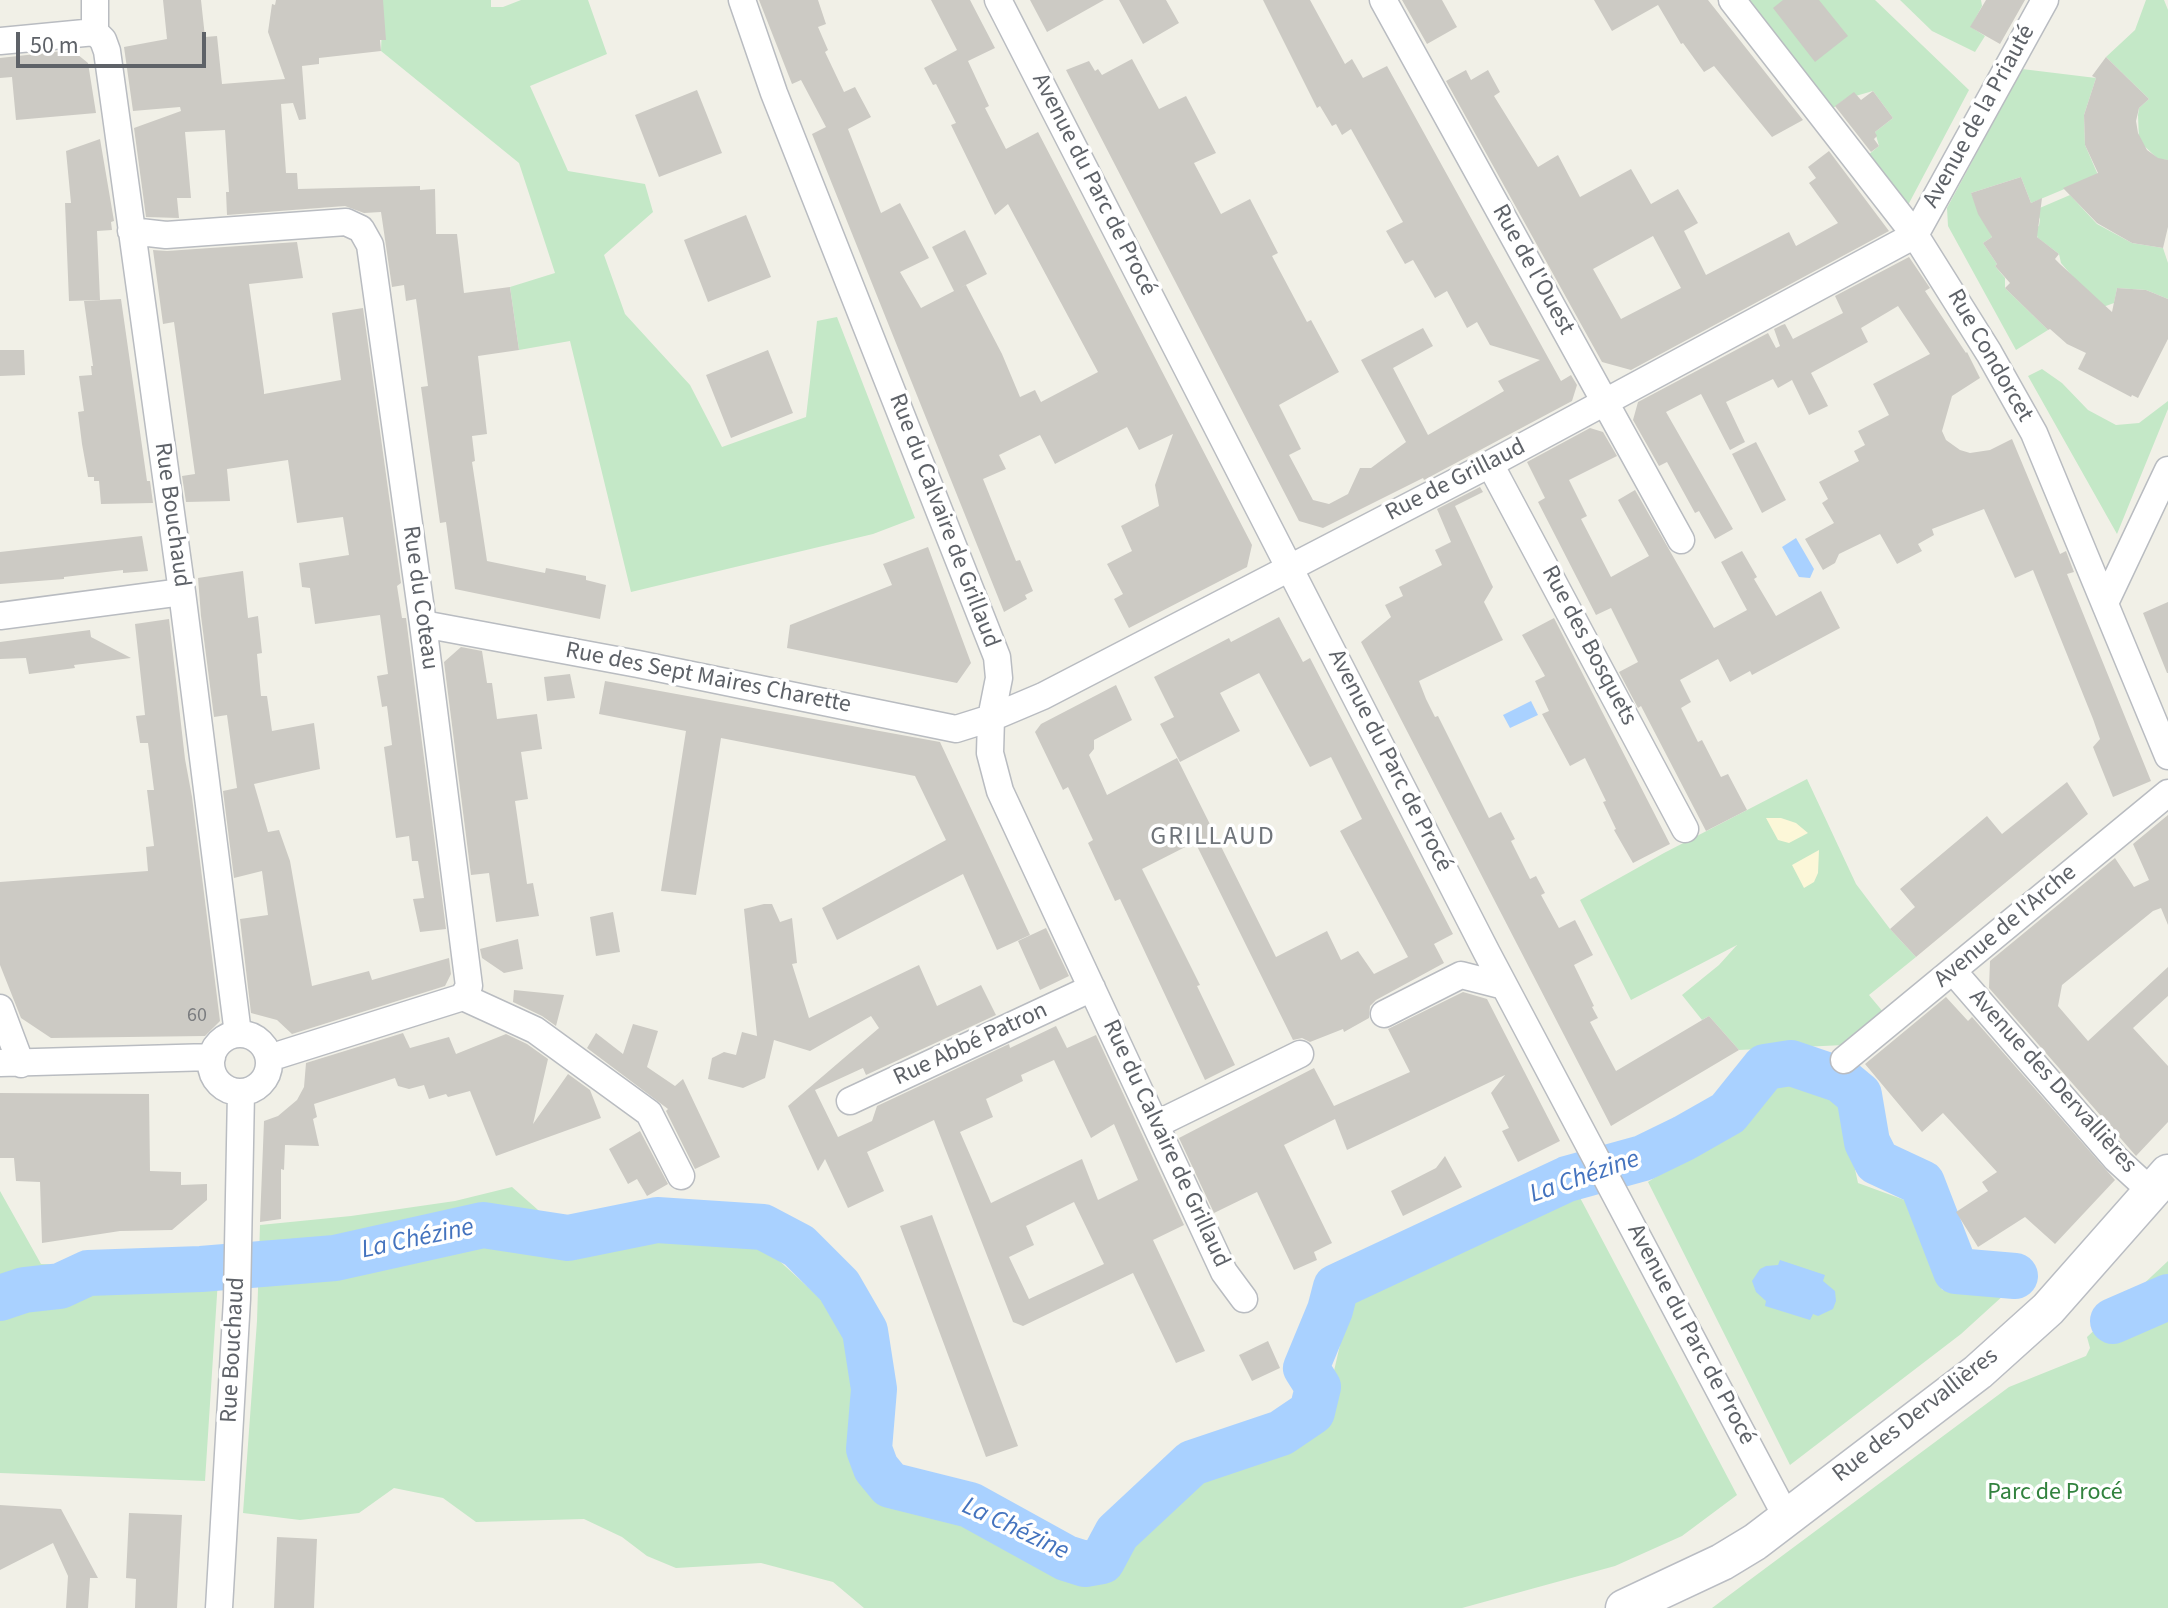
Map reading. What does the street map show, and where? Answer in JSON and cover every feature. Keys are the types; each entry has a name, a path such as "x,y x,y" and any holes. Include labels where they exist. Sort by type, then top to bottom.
{"main road":[{"name":"Rue des Dervallières","path":"1624,1608 1722,1562 1787,1518 1978,1372 2048,1309 2160,1182"}],"street":[{"name":"Rue Bouchaud","path":"95,0 95,32 103,40 107,51 182,592 236,1034"},
{"name":"Rue du Calvaire de Grillaud","path":"742,0 774,93 997,657 999,678 991,718 990,753 1000,791 1224,1272 1244,1299"},
{"name":"Avenue du Parc de Procé","path":"998,0 1504,986 1787,1518"},
{"name":"Rue de l'Ouest","path":"1383,0 1681,540"},
{"name":"Rue Condorcet","path":"1732,0 1915,235 1974,327 2034,433 2168,756"},
{"name":"Avenue de la Priauté","path":"1915,235 2045,0"},
{"path":"0,41 95,32"},
{"name":"Rue du Coteau","path":"131,231 166,235 346,222 361,229 370,245 469,969 469,986 463,997"},
{"name":"Rue de Grillaud","path":"991,718 1043,696 1490,464 1915,235"},
{"name":"Rue des Bosquets","path":"1490,464 1685,829"},
{"path":"2105,603 2168,470"},
{"path":"0,616 182,592"},
{"name":"Rue des Sept Maires Charette","path":"423,624 956,729 991,718"},
{"name":"Avenue de l'Arche","path":"1844,1060 2168,793"},
{"name":"Avenue des Dervallières","path":"1953,971 2116,1159 2160,1182"},
{"path":"1384,1014 1461,975 1504,986"},
{"name":"Rue Abbé Patron","path":"850,1101 1092,988"},
{"path":"269,1058 463,997 535,1030 649,1113 681,1176"},
{"path":"0,1008 11,1064 212,1057"},
{"path":"236,1034 260,1041 269,1058 264,1080 252,1090 230,1091 217,1081 211,1067 212,1057 220,1042 236,1034"},
{"path":"1157,1124 1300,1054"},
{"name":"Rue Bouchaud","path":"219,1608 239,1253 241,1092"}],"green space":[{"path":"383,0 491,0 491,7 503,7 521,0 588,0 607,54 530,86 568,171 645,184 653,212 604,255 625,314 690,385 722,447 806,417 817,321 837,317 915,518 873,534 631,592 570,341 519,350 510,287 555,273 519,163 381,51"},
{"path":"1747,0 1875,0 1969,90 1907,207 1868,155 1879,146 1875,132 1893,118 1873,91 1845,99 1832,109"},
{"path":"1900,0 1981,0 1982,6 1971,27 1985,36 1975,52 1932,31"},
{"path":"2146,0 2164,0 2168,10 2168,160 2158,159 2139,141 2139,108 2149,99 2106,57 2135,30"},
{"path":"2022,69 2096,78 2084,115 2085,145 2098,175 2031,203 2021,177 1971,193 1992,237 1983,243 2005,278 2005,288 2048,330 2016,350 1948,226 1947,208"},
{"path":"2070,195 2097,224 2132,243 2163,248 2168,263 2168,299 2146,290 2117,288 2114,303 2103,307 2085,291 2061,263 2059,254 2038,238 2033,228 2039,226 2040,219 2035,210"},
{"path":"2042,369 2062,383 2088,410 2116,425 2139,423 2168,401 2168,409 2117,534 2028,376"},
{"path":"1807,779 1856,884 1916,957 1869,995 1884,1013 1844,1045 1739,1050 1709,1016 1702,1020 1682,995 1719,965 1737,945 1631,1000 1580,900"},
{"path":"1773,1078 1839,1096 1858,1183 1910,1202 1942,1290 2005,1294 1961,1334 1790,1465 1648,1182 1729,1130"},
{"path":"512,1187 563,1232 604,1239 653,1232 746,1230 850,1326 859,1432 869,1475 897,1493 967,1513 1074,1572 1101,1578 1123,1537 1193,1475 1311,1430 1328,1397 1351,1297 1577,1192 1737,1495 1682,1536 1615,1566 1462,1608 864,1608 833,1582 761,1563 676,1568 647,1556 622,1537 584,1519 476,1522 443,1498 394,1488 359,1513 300,1520 243,1513 257,1321 260,1225 455,1201"},
{"path":"0,1191 41,1264 180,1267 219,1264 205,1481 0,1473"},
{"name":"Parc de Procé","path":"2168,1261 2168,1608 1712,1608 2009,1387 2086,1356 2090,1348 2087,1337"}],"sand":[{"path":"1766,818 1781,818 1796,823 1808,833 1789,843 1778,840"},
{"path":"1819,850 1818,873 1814,882 1804,888 1792,865"}],"water":[{"path":"1796,538 1814,569 1810,578 1799,577 1782,547"},
{"path":"1531,701 1538,715 1510,728 1503,715"},
{"path":"1780,1260 1825,1275 1823,1281 1835,1291 1833,1309 1818,1316 1813,1314 1810,1320 1765,1306 1766,1301 1756,1292 1752,1281 1760,1269 1778,1265"}],"building":[{"path":"163,0 201,0 205,37 217,36 222,84 285,79 268,32 272,4 275,5 276,0 383,0 386,40 380,40 381,51 319,58 319,64 302,66 306,119 299,120 293,103 281,104 286,173 297,173 298,189 420,186 420,190 435,189 436,234 457,234 464,293 510,287 519,350 478,356 487,434 472,436 475,461 472,462 487,561 545,573 546,568 586,576 586,580 606,585 600,619 455,589 446,522 440,523 421,387 428,386 416,299 406,301 404,285 392,287 381,212 364,213 345,206 227,215 226,192 229,192 225,130 185,132 191,198 177,198 179,218 146,217 134,128 181,111 180,107 133,111 124,47 167,39"},
{"path":"759,0 818,0 826,24 818,27 828,50 825,52 844,92 855,87 871,117 848,129 881,213 900,203 929,258 900,272 921,308 954,291 932,247 965,230 987,274 960,288 966,285 1002,354 1020,397 1035,390 1041,402 1098,372 1008,204 995,215 951,125 956,123 924,68 957,50 931,0 970,0 995,48 968,61 989,106 985,108 1006,149 1038,132 1252,545 1247,567 1129,628 1114,599 1123,594 1107,564 1132,551 1121,526 1159,506 1155,485 1173,434 1139,450 1127,427 1055,464 1040,435 999,455 1006,469 983,479 1016,561 1020,560 1033,591 1025,595 1027,599 1004,612 812,134 826,127 801,80 792,84"},
{"path":"1030,0 1104,0 1047,32"},
{"path":"1119,0 1166,0 1179,23 1143,44"},
{"path":"1263,0 1310,0 1345,64 1352,59 1363,78 1387,66 1561,381 1571,375 1577,385 1572,401 1424,480 1323,528 1299,521 1066,70 1089,61 1095,71 1098,69 1102,75 1132,59 1159,109 1186,96 1216,153 1194,163 1221,214 1250,199 1278,253 1272,256 1307,322 1311,320 1339,372 1279,405 1301,449 1289,455 1313,500 1329,504 1348,494 1360,468 1371,468 1406,442 1361,360 1423,328 1433,346 1393,368 1428,435 1504,391 1498,381 1540,360 1490,345 1477,322 1467,328 1447,291 1435,298 1413,260 1405,264 1386,231 1403,222 1351,129 1342,135 1336,124 1332,126 1320,106 1317,108"},
{"path":"1402,0 1442,0 1457,27 1427,44"},
{"path":"1594,0 1708,0 1803,120 1772,137 1714,66 1704,72 1681,44 1658,5 1612,31"},
{"path":"1783,0 1819,0 1848,36 1815,62 1773,8"},
{"path":"1986,0 2025,0 2000,44 1970,27"},
{"path":"72,50 88,63 96,113 16,120 12,77 0,78 0,58"},
{"path":"2106,57 2149,99 2139,108 2136,121 2138,133 2147,150 2158,158 2168,160 2168,227 2163,248 2132,243 2097,223 2063,188 2098,173 2085,145 2084,115 2096,78 2092,76"},
{"path":"1466,70 1471,80 1488,70 1500,92 1494,96 1538,167 1558,155 1580,197 1631,169 1651,204 1678,189 1698,223 1684,231 1706,275 1789,232 1796,246 1838,223 1809,183 1816,178 1808,167 1829,151 1889,231 1631,370 1602,362 1446,81","holes":["1653,236 1681,288 1621,319 1593,269"]},
{"path":"697,90 722,153 659,177 635,115"},
{"path":"1873,91 1893,118 1875,132 1877,136 1874,139 1879,146 1871,152 1835,106 1854,92 1861,100"},
{"path":"100,139 114,221 111,222 112,230 97,231 100,300 69,301 65,203 71,203 66,151"},
{"path":"2021,177 2031,203 2042,198 2037,237 2059,254 2055,259 2112,312 2117,288 2146,290 2168,299 2168,339 2138,398 2078,369 2086,353 2048,330 2005,288 2010,283 1995,266 1997,264 1983,243 1992,237 1978,214 1971,193"},
{"path":"746,215 771,277 708,302 684,240"},
{"path":"297,242 303,278 249,284 264,394 341,380 332,313 363,308 401,583 397,586 402,618 406,618 446,929 420,932 413,899 424,898 418,861 412,861 409,836 396,838 384,747 392,745 387,706 382,707 377,676 388,674 380,615 315,624 310,588 302,587 299,563 349,555 343,517 297,523 288,460 227,469 230,501 186,502 182,476 195,474 174,322 163,324 153,250"},
{"path":"1909,257 1930,288 1925,291 1967,352 1980,378 1952,396 1942,431 1946,440 1970,453 1990,450 2012,439 2060,554 2066,551 2074,572 2067,574 2151,781 2113,797 2093,747 2100,739 2093,719 2033,570 2015,578 1984,509 1932,529 1934,535 1918,544 1922,551 1897,564 1880,534 1839,554 1835,563 1823,570 1805,539 1834,523 1822,503 1828,499 1819,482 1859,461 1854,451 1865,445 1858,431 1889,415 1873,384 1930,354 1898,306 1861,328 1868,342 1811,373 1828,406 1809,415 1792,380 1778,388 1773,379 1726,402 1745,442 1730,450 1701,394 1666,412 1733,529 1715,539 1699,511 1695,513 1667,462 1659,466 1633,420 1638,402 1768,333 1776,348 1780,346 1774,329 1785,324 1793,339 1843,313 1835,296"},
{"path":"121,299 147,481 150,481 153,503 101,504 99,481 88,477 82,444 78,412 84,411 79,376 92,375 93,366 84,301"},
{"path":"0,350 24,350 25,375 0,376"},
{"path":"768,350 793,413 731,438 706,375"},
{"path":"1590,428 1603,432 1617,456 1569,480 1587,516 1581,519 1611,577 1649,556 1618,500 1635,490 1714,628 1747,610 1721,562 1742,551 1776,616 1821,591 1840,628 1752,675 1750,671 1730,682 1718,659 1680,680 1691,702 1681,708 1698,742 1702,740 1721,777 1728,774 1747,810 1706,831 1641,706 1638,708 1619,672 1638,662 1611,608 1596,615 1538,502 1545,498 1527,462"},
{"path":"1756,442 1786,500 1762,513 1732,454"},
{"path":"1480,487 1483,492 1455,506 1493,587 1484,602 1503,640 1419,681 1426,699 1435,717 1438,716 1489,818 1501,812 1530,879 1536,876 1545,893 1541,895 1559,928 1575,920 1593,955 1574,965 1598,1018 1590,1022 1616,1071 1709,1016 1739,1050 1611,1126 1361,642 1391,617 1385,605 1403,596 1399,587 1442,565 1435,550 1451,542 1437,509"},
{"path":"142,536 148,571 123,573 123,570 0,584 0,552"},
{"path":"928,547 971,663 957,683 787,648 790,625 892,585 883,564"},
{"path":"243,571 248,618 258,616 262,653 257,654 261,696 267,696 272,731 314,723 320,769 254,784 268,832 279,830 290,861 312,986 369,971 372,980 449,958 451,974 445,986 292,1034 277,1020 251,1013 240,919 268,915 262,871 234,878 223,791 237,788 227,715 214,717 201,616 198,578"},
{"path":"2168,602 2168,673 2167,673 2143,613"},
{"path":"1279,617 1303,662 1310,658 1453,934 1434,944 1444,963 1376,1000 1370,1006 1369,1018 1344,1032 1343,1029 1310,1042 1302,1038 1293,1040 1195,842 1142,869 1200,985 1197,986 1235,1065 1205,1080 1120,899 1115,901 1088,843 1093,840 1068,787 1063,790 1035,732 1041,724 1116,685 1132,720 1094,740 1094,749 1089,755 1107,795 1177,758 1276,957 1327,931 1341,960 1358,951 1374,974 1408,957 1340,831 1362,819 1331,757 1310,767 1259,673 1220,693 1240,731 1180,762 1160,724 1174,717 1154,677 1229,638 1231,642"},
{"path":"1554,618 1670,844 1633,863 1614,830 1603,802 1606,801 1585,758 1570,766 1542,714 1549,711 1535,681 1545,676 1522,635"},
{"path":"169,619 220,1021 205,1036 51,1038 21,1018 0,965 0,882 148,871 146,847 154,846 147,790 154,790 148,743 140,743 136,716 145,715 135,624"},
{"path":"90,630 91,637 131,658 29,674 26,658 0,659 0,642"},
{"path":"461,647 482,651 487,683 492,683 497,719 537,714 542,749 521,752 528,799 515,801 527,884 533,883 539,916 496,922 489,873 471,875 444,662"},
{"path":"570,674 575,698 547,701 544,677"},
{"path":"605,681 940,742 1030,935 997,950 963,874 837,940 822,908 946,840 915,776 721,738 696,895 661,891 686,731 599,714"},
{"path":"2067,782 2088,814 1916,957 1890,929 1915,907 1900,889 1987,816 2002,834"},
{"path":"2168,815 2168,925 2161,908 2153,911 2062,985 2058,1006 2088,1041 2168,967 2168,996 2133,1028 2168,1066 2168,1122 2136,1156 1989,988 1990,961 2115,858 2134,887 2149,880 2133,844"},
{"path":"772,904 780,922 792,918 797,963 792,964 809,1018 919,965 937,1006 981,985 996,1015 866,1075 863,1068 815,1090 838,1137 872,1121 877,1106 1009,1044 1010,1048 1056,1026 1067,1048 1096,1035 1184,1225 1153,1240 1205,1351 1176,1363 1133,1273 1023,1326 1013,1322 934,1120 867,1152 884,1191 848,1208 825,1159 818,1171 788,1106 879,1028 871,1016 810,1051 774,1040 765,1078 743,1088 708,1079 712,1058 724,1052 736,1055 742,1032 757,1036 744,909","holes":["1054,1060 1091,1138 1114,1124 1138,1180 1098,1200 1082,1159 991,1203 960,1132 993,1117 986,1099 1023,1081 1021,1075","1074,1202 1104,1264 1029,1299 1009,1257 1034,1245 1026,1226"]},
{"path":"613,912 620,952 596,956 590,917"},
{"path":"1046,928 1069,976 1040,990 1018,941"},
{"path":"518,939 523,969 504,973 482,958 480,949"},
{"path":"514,990 564,995 556,1026 513,1002"},
{"path":"1463,992 1487,999 1560,1141 1518,1162 1502,1131 1509,1128 1491,1093 1505,1075 1347,1150 1335,1119 1284,1145 1332,1243 1314,1252 1317,1260 1294,1270 1257,1192 1214,1213 1179,1138 1314,1068 1334,1106 1410,1072 1388,1029"},
{"path":"1946,997 1968,1021 1972,1017 2115,1180 2055,1244 2025,1217 1978,1247 1956,1212 1988,1191 1982,1182 1997,1172 1943,1113 1922,1132 1865,1064"},
{"path":"633,1024 658,1031 647,1067 675,1086 683,1079 720,1157 695,1169 666,1111 668,1109 587,1048 596,1033 623,1054"},
{"path":"403,1033 410,1048 449,1037 456,1054 506,1034 548,1059 533,1124 568,1074 590,1090 601,1118 496,1156 470,1091 429,1099 424,1085 409,1089 398,1086 395,1078 314,1104 317,1117 313,1119 319,1146 285,1145 284,1170 281,1169 281,1219 260,1222 264,1121 278,1116 297,1100 304,1087 306,1063"},
{"path":"0,1093 149,1094 150,1171 181,1172 181,1185 207,1184 207,1200 172,1230 120,1231 42,1243 40,1182 16,1181 14,1158 0,1158"},
{"path":"640,1131 668,1184 647,1196 637,1179 628,1184 609,1149"},
{"path":"1445,1156 1462,1187 1403,1216 1391,1191 1436,1168"},
{"path":"932,1215 1018,1446 986,1457 900,1226"},
{"path":"1268,1341 1280,1368 1252,1381 1239,1355"},
{"path":"0,1505 61,1509 98,1578 90,1578 88,1608 66,1608 68,1576 53,1543 0,1570"},
{"path":"129,1513 182,1515 177,1608 135,1608 136,1579 126,1578"},
{"path":"277,1537 317,1539 314,1608 274,1608"}],"waterway":[{"name":"La Chézine","path":"0,1298 24,1290 60,1286 88,1273 201,1269 335,1258 483,1225 568,1238 657,1220 763,1227 799,1246 839,1286 865,1331 874,1389 869,1449 876,1468 890,1485 970,1505 1066,1558 1085,1564 1102,1561 1117,1533 1192,1463 1281,1433 1312,1412 1318,1387 1306,1368 1336,1287 1567,1179 1643,1158 1684,1138 1728,1113 1765,1067 1791,1063 1841,1080 1859,1095 1867,1142 1877,1162 1922,1183 1956,1271 2015,1276"},
{"name":"La Chézine","path":"2113,1321 2168,1297"}],"district":[{"name":"GRILLAUD","path":"1213,838"}]}
